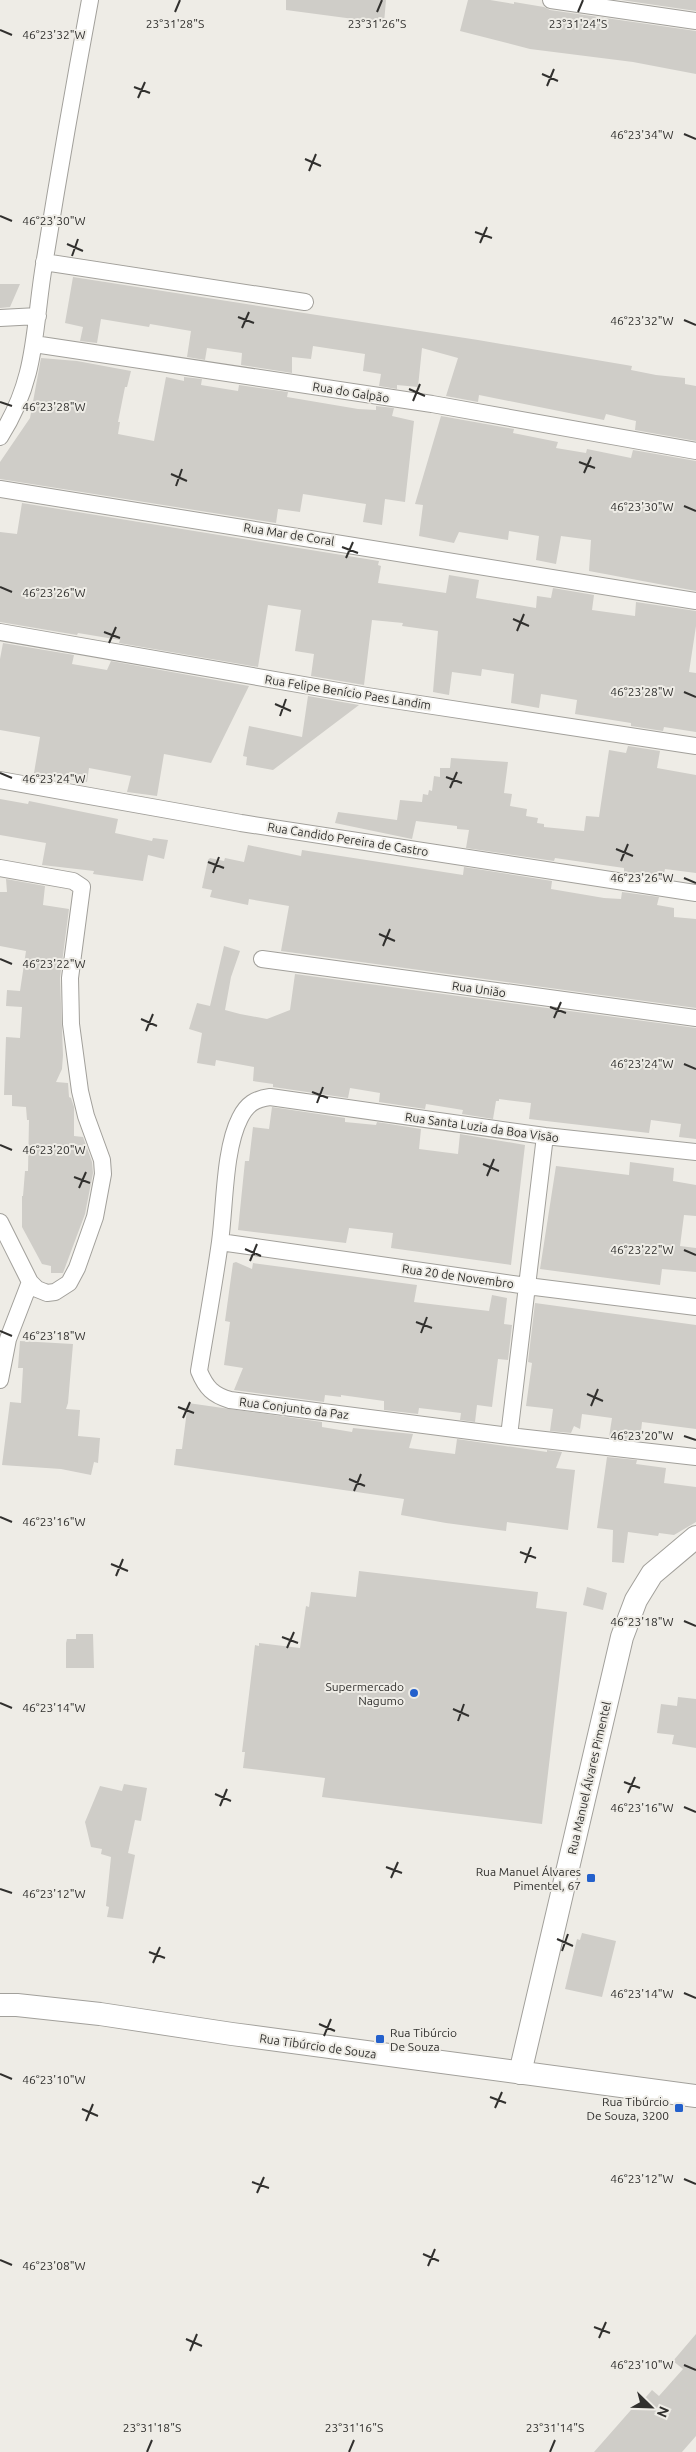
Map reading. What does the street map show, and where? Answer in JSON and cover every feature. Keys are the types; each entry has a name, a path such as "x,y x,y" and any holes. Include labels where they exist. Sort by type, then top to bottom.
{"main road":[{"name":"Rua Manuel Álvares Pimentel","path":"520,2073 622,1637 636,1600 652,1574 696,1537"},
{"name":"Rua Tibúrcio de Souza","path":"0,2005 17,2005 100,2014 232,2034 696,2096"}],"street":[{"path":"0,437 20,400 32,365 44,262 90,0"},
{"path":"551,0 696,21"},
{"path":"44,262 305,302"},
{"path":"0,318 38,316"},
{"name":"Rua do Galpão","path":"34,344 432,404 696,451"},
{"name":"Rua Mar de Coral","path":"0,489 696,601"},
{"name":"Rua Felipe Benício Paes Landim","path":"0,632 367,696 696,746"},
{"name":"Rua Candido Pereira de Castro","path":"0,780 241,823 696,893"},
{"path":"0,868 73,881 82,887 83,892 70,978 75,1060 86,1116 102,1160 103,1174 95,1217 87,1242 69,1283 55,1292 47,1293 33,1286 0,1222"},
{"name":"Rua União","path":"262,959 696,1018"},
{"name":"Rua Santa Luzia da Boa Visão","path":"270,1096 545,1136 696,1152"},
{"name":"Rua Conjunto da Paz","path":"270,1096 258,1098 249,1104 240,1118 232,1144 220,1242 199,1371 209,1390 218,1396 230,1400 509,1436 696,1457"},
{"path":"509,1436 545,1136"},
{"name":"Rua 20 de Novembro","path":"220,1242 526,1286 696,1307"},
{"path":"0,1380 8,1339 33,1286"}],"building":[{"path":"286,0 386,0 384,23 286,10"},
{"path":"468,0 490,0 514,4 514,2 544,7 550,10 696,31 696,74 633,62 530,49 460,31"},
{"path":"621,0 696,0 696,11"},
{"path":"73,277 478,340 632,366 631,370 656,375 685,378 685,384 696,386 696,441 635,430 636,421 606,414 604,420 479,395 478,402 446,396 458,358 422,348 418,387 397,385 397,389 379,386 381,374 363,371 365,354 313,346 311,359 292,357 292,373 241,365 242,353 207,348 205,360 187,357 191,331 150,324 149,327 101,319 97,343 80,341 83,327 65,323"},
{"path":"0,284 20,284 10,307 0,308"},
{"path":"41,358 77,361 131,371 127,387 125,387 118,422 120,422 118,434 154,441 166,377 184,381 184,377 202,379 201,385 238,391 239,385 288,392 287,397 358,409 376,410 376,406 394,408 392,416 414,421 405,502 385,499 382,525 363,522 366,504 303,494 300,512 278,509 276,523 0,479 0,462 30,418"},
{"path":"441,416 514,429 513,433 558,442 556,448 586,453 587,449 631,458 633,450 696,461 696,591 589,571 591,540 561,536 556,564 536,560 539,536 509,531 508,540 459,532 454,543 419,536 423,505 415,504"},
{"path":"22,503 379,561 378,565 381,566 378,583 446,593 449,575 479,580 476,598 536,608 537,596 551,598 553,588 594,595 592,610 635,616 636,602 696,611 696,626 689,672 696,673 696,732 664,727 663,731 631,726 631,723 575,714 577,700 541,694 539,708 511,703 514,674 482,669 481,676 452,672 449,695 433,692 438,631 402,626 403,623 372,620 364,685 311,676 314,654 295,651 301,610 268,605 258,667 119,643 120,640 0,622 0,532 17,534"},
{"path":"3,643 74,655 72,664 107,670 111,661 249,686 211,763 164,754 157,796 127,792 131,776 89,768 87,782 34,773 40,737 0,730 0,659"},
{"path":"308,696 359,705 273,770 246,765 247,757 243,756 249,726 302,737"},
{"path":"628,746 660,751 657,768 696,775 696,873 665,869 663,878 624,872 624,868 555,858 554,861 466,848 469,830 457,829 457,826 416,821 412,839 335,823 338,812 397,820 400,800 422,802 423,794 428,795 429,790 432,791 434,776 440,777 440,768 450,768 451,758 508,762 504,793 512,794 510,806 527,809 526,816 538,818 537,823 544,824 544,827 584,831 586,816 599,817 609,750 626,753"},
{"path":"0,799 28,804 29,801 118,819 115,833 152,841 153,838 168,840 164,859 148,855 143,881 93,874 94,871 42,865 46,843 0,835"},
{"path":"248,845 301,856 302,850 463,875 464,867 552,881 551,889 604,898 621,899 622,892 659,897 657,905 674,908 674,917 696,919 696,1008 281,951 289,906 249,899 248,905 210,897 212,890 202,888 210,858 224,861 225,858 244,862"},
{"path":"6,879 45,886 43,905 69,909 60,978 62,1069 56,1082 68,1083 69,1097 74,1107 74,1136 83,1137 92,1162 93,1173 85,1214 63,1273 51,1273 51,1266 42,1264 22,1227 22,1196 25,1171 28,1171 29,1120 27,1120 26,1107 12,1106 12,1095 4,1095 6,1037 20,1038 22,1007 6,1006 7,990 20,991 26,951 0,946 0,892 7,892"},
{"path":"224,946 240,951 231,977 225,1010 267,1019 290,1010 295,974 696,1028 696,1139 679,1137 681,1124 651,1120 649,1133 529,1119 531,1103 499,1099 499,1101 496,1101 493,1119 462,1114 463,1110 426,1104 425,1109 379,1102 380,1093 350,1088 348,1098 273,1087 273,1084 253,1081 254,1067 216,1060 215,1066 197,1063 202,1033 189,1029 197,1003 210,1006"},
{"path":"272,1107 345,1118 345,1122 376,1125 377,1122 421,1129 419,1149 458,1154 460,1134 525,1145 511,1265 391,1248 393,1233 349,1228 346,1243 238,1230 245,1161 249,1161 253,1127 269,1129"},
{"path":"630,1162 674,1168 673,1181 696,1185 696,1216 684,1215 680,1246 696,1248 696,1272 662,1269 660,1285 540,1269 556,1166 629,1175"},
{"path":"236,1262 252,1269 253,1263 417,1285 414,1302 489,1311 492,1295 507,1298 504,1324 512,1325 508,1360 498,1359 492,1407 477,1405 475,1422 460,1420 461,1413 419,1408 418,1414 384,1410 384,1401 341,1395 341,1397 325,1395 324,1402 234,1390 243,1368 224,1365 230,1322 225,1321 233,1263"},
{"path":"535,1303 696,1325 696,1429 642,1422 640,1441 609,1437 612,1418 582,1414 580,1429 574,1426 571,1433 550,1431 553,1409 526,1406 532,1363 528,1362"},
{"path":"20,1341 73,1344 66,1409 80,1410 78,1436 100,1438 98,1463 94,1462 91,1475 61,1469 2,1465 10,1402 21,1403 23,1368 18,1368"},
{"path":"188,1403 322,1422 322,1427 352,1432 353,1428 413,1434 409,1448 455,1454 457,1439 547,1452 547,1450 562,1452 556,1468 575,1470 568,1530 507,1522 506,1531 446,1523 401,1515 404,1499 174,1465 176,1449 182,1449"},
{"path":"607,1457 637,1460 636,1464 666,1468 664,1483 696,1487 696,1522 674,1535 659,1533 658,1536 628,1532 624,1563 612,1562 613,1530 597,1528"},
{"path":"359,1571 538,1592 536,1608 567,1612 542,1824 322,1797 325,1778 243,1768 245,1752 242,1752 255,1645 259,1646 259,1643 300,1648 306,1606 309,1607 311,1592 356,1597"},
{"path":"587,1587 607,1593 603,1610 583,1605"},
{"path":"76,1634 93,1634 94,1668 66,1668 67,1639 76,1639"},
{"path":"678,1697 696,1699 696,1748 672,1744 674,1735 657,1733 661,1704 677,1706"},
{"path":"124,1784 147,1788 141,1821 135,1820 128,1853 135,1855 123,1919 107,1917 109,1907 106,1906 111,1857 101,1854 102,1849 91,1847 85,1822 100,1786 122,1791"},
{"path":"582,1933 616,1941 602,1997 565,1989 577,1939 580,1940"},
{"path":"696,2334 696,2436 682,2452 594,2452 638,2402 640,2404 652,2390 659,2396 683,2369 673,2361"}],"place":[{"name":"Supermercado Nagumo","path":"414,1693"},
{"name":"Rua Manuel Álvares Pimentel, 67","path":"591,1878"},
{"name":"Rua Tibúrcio De Souza","path":"380,2039"},
{"name":"Rua Tibúrcio De Souza, 3200","path":"679,2108"}]}
